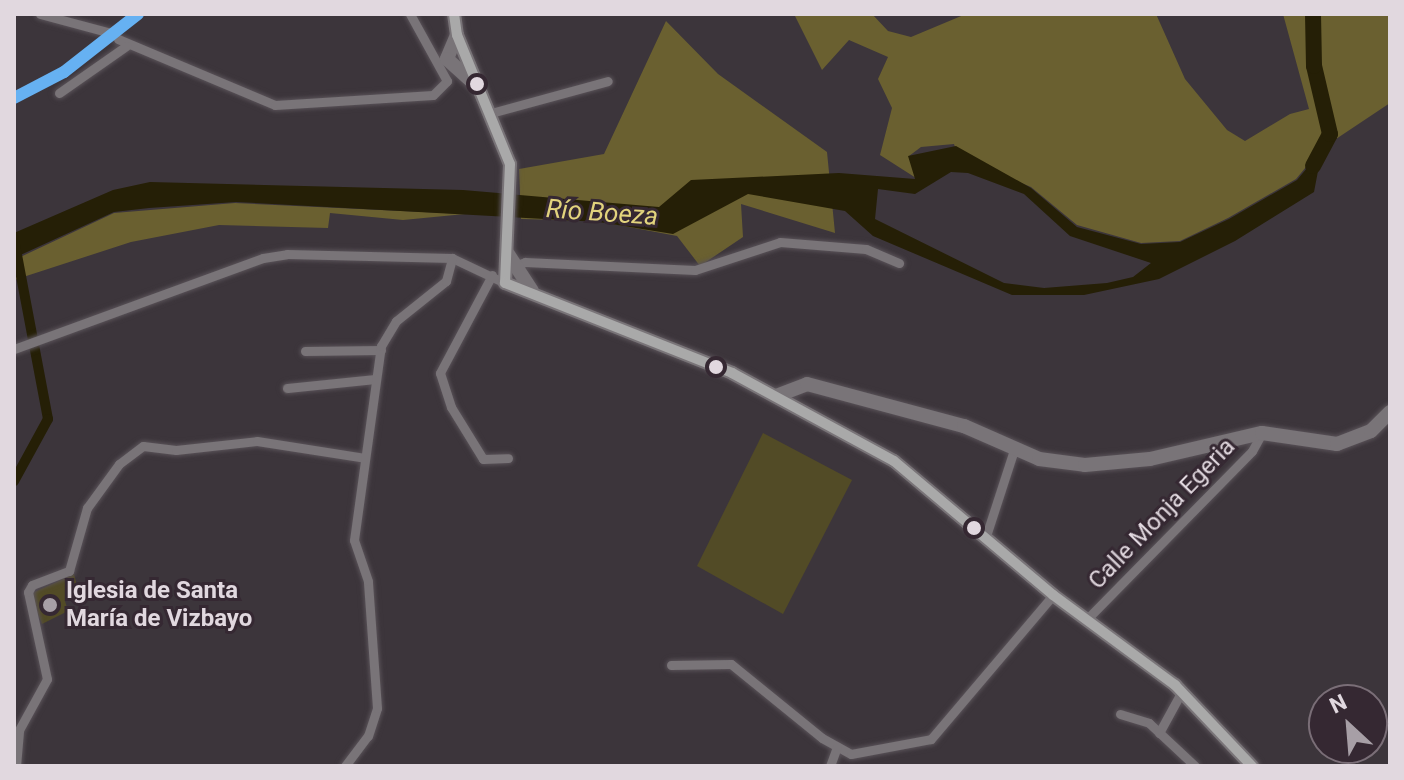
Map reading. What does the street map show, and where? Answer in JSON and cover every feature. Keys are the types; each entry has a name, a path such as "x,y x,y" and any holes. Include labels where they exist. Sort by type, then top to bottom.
{"street":[{"path":"40,14 118,40 275,105 433,95 443,90 454,58 454,14"},
{"path":"410,14 454,58 481,91 510,164 512,269 440,373 451,407 483,459 508,458"},
{"path":"59,93 118,40"},
{"path":"491,113 608,81"},
{"path":"14,349 215,275 287,254 452,258 512,269 695,270 763,245 795,241 866,249 899,263"},
{"path":"345,766 368,736 377,708 368,581 354,540 381,350 396,321 446,281 452,258"},
{"path":"512,269 532,291 788,390 964,426 1014,450 1052,462 1113,465 1262,433 1337,444 1371,431 1390,412"},
{"path":"305,351 381,350"},
{"path":"287,388 376,379"},
{"path":"788,390 894,461 1053,595 1182,691 1252,766"},
{"name":"Calle Monja Egeria","path":"1087,619 1252,451 1262,433"},
{"path":"16,766 19,730 47,679 28,592 32,585 69,571 87,508 119,464 143,446 176,450 257,441 365,458"},
{"path":"980,535 1014,450"},
{"path":"671,665 731,664 837,747 851,754 931,739 1053,595"},
{"path":"1159,733 1182,691"},
{"path":"1120,714 1149,723 1195,766"},
{"path":"830,766 837,747"}],"shaded area":[{"path":"794,14 872,14 888,31 911,37 966,14 1156,14 1185,79 1227,130 1245,141 1290,114 1309,109 1283,14 1390,14 1390,103 1321,149 1296,179 1228,218 1180,241 1141,243 1077,225 1031,187 958,156 954,144 921,147 909,156 916,178 880,155 892,108 878,79 888,57 849,40 822,70"},
{"path":"666,21 718,74 827,152 835,233 741,204 743,237 700,266 677,236 597,221 521,219 519,169 604,154"},
{"path":"235,203 465,214 403,220 330,213 328,228 219,225 131,242 14,280 14,260 114,213"},
{"path":"763,433 852,480 783,614 697,566"},
{"path":"74,574 80,597 65,601 68,611 42,624 30,594"}],"water":[{"path":"956,146 1031,188 1077,227 1141,244 1180,242 1229,219 1297,180 1322,150 1314,192 1235,241 1159,279 1084,295 1012,295 873,236 845,211 748,194 673,234 599,222 236,202 149,208 114,212 14,258 14,233 113,190 150,182 463,190 659,207 691,180 839,173 915,179 908,156","holes":["951,172 968,173 1024,194 1070,236 1151,263 1133,277 1107,283 1044,288 1004,283 875,219 878,189 915,194"]}],"waterway":[{"name":"Río Boeza","path":"1313,14 1314,66 1330,134 1313,166"},
{"path":"14,239 48,419 14,481"}],"transit line":[{"path":"14,98 64,72 138,14"},
{"path":"454,14 457,35 510,164 505,283 732,373 894,461 1053,595 1175,685 1252,766"}],"place":[{"name":"Iglesia de Santa María de Vizbayo","path":"50,605"}]}
